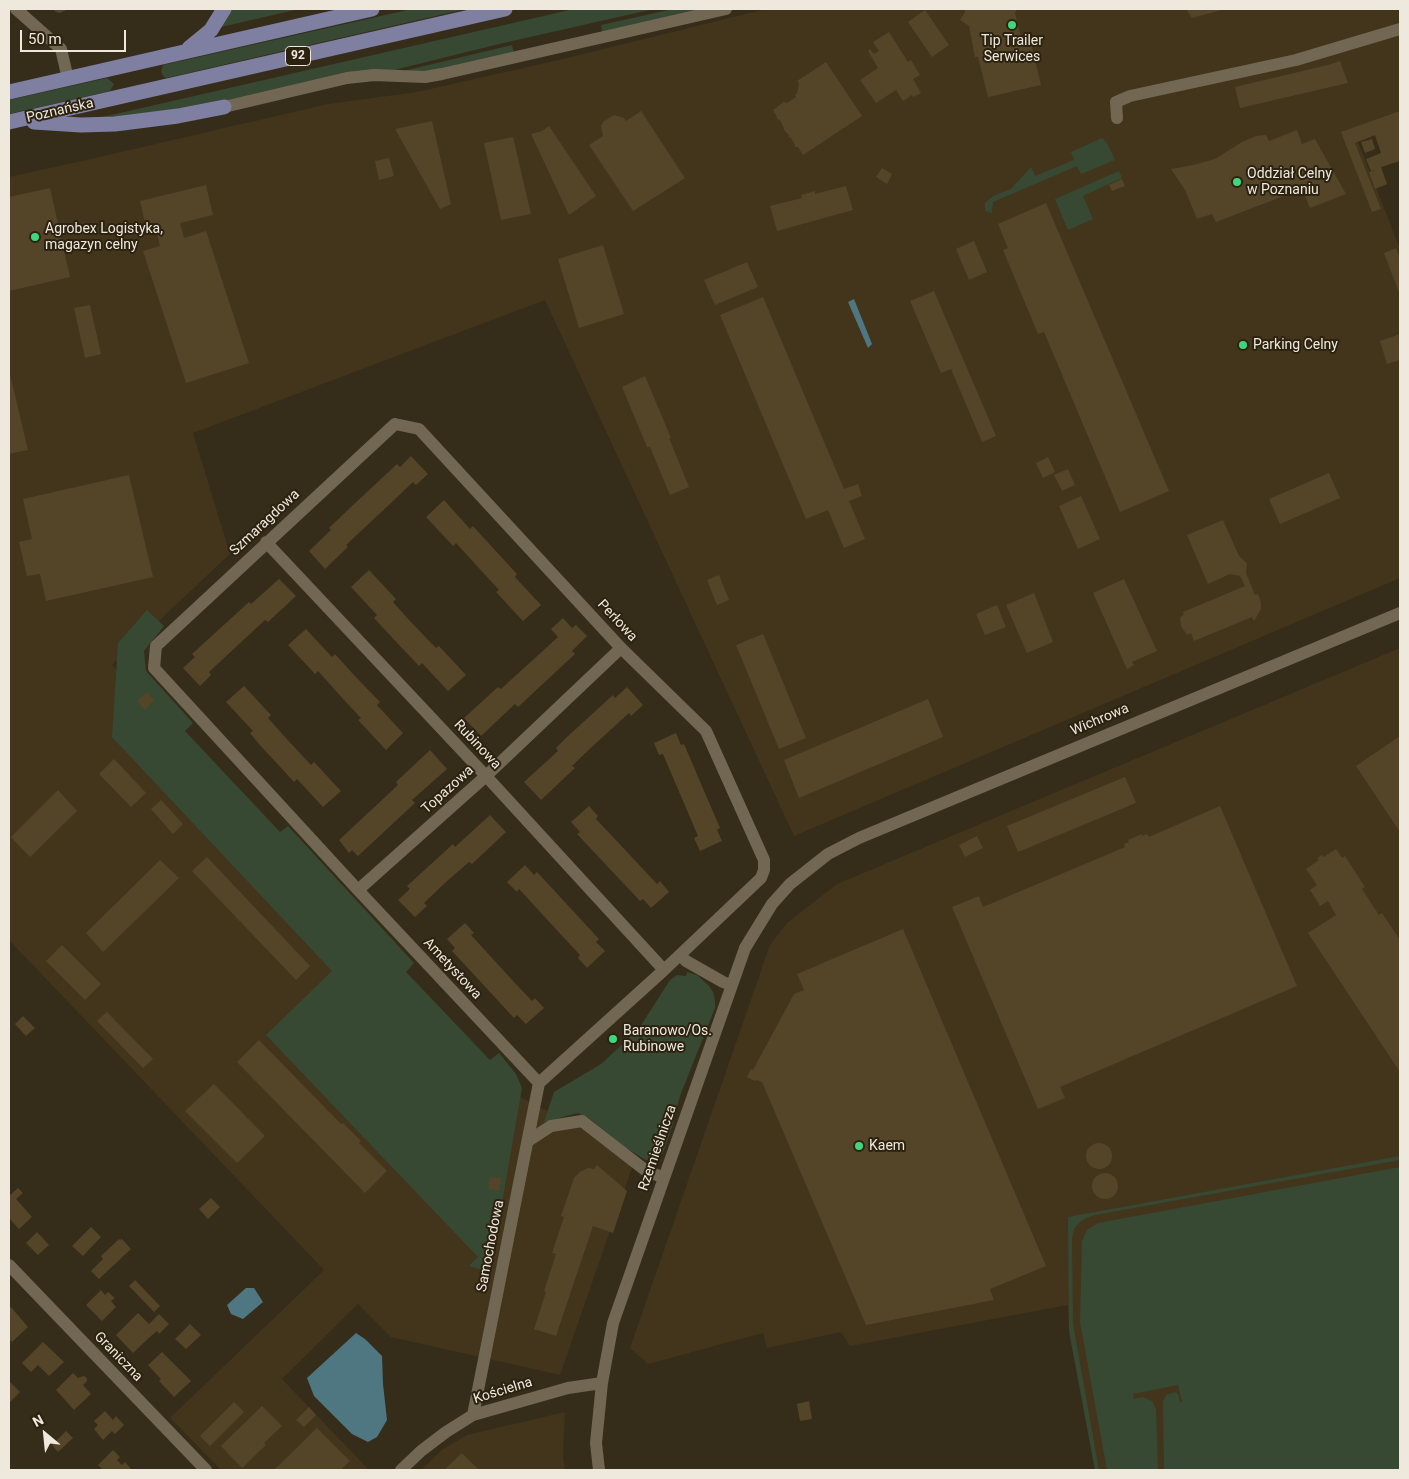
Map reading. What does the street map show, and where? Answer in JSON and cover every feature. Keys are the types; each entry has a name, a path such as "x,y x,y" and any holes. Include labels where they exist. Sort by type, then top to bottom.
{"main road":[{"path":"178,53 207,34 218,21 224,9"},
{"name":"92","path":"9,92 372,9"},
{"name":"Poznańska","path":"13,121 504,9"},
{"path":"13,121 106,125 178,116 224,107"}],"street":[{"path":"16,9 61,50 68,78"},
{"path":"224,107 348,78 374,75 425,77 442,74 726,9"},
{"path":"1118,118 1116,102 1130,96 1296,60 1400,29"},
{"name":"Szmaragdowa","path":"156,646 394,424"},
{"name":"Perłowa","path":"394,424 419,429 621,648 706,731 764,860 764,870 760,878 680,955"},
{"name":"Rubinowa","path":"266,542 486,776 664,970"},
{"name":"Wichrowa","path":"814,863 841,846 859,838 1400,612"},
{"name":"Ametystowa","path":"156,646 154,668 539,1084"},
{"name":"Topazowa","path":"358,890 486,776 621,648"},
{"name":"Rzemieślnicza","path":"599,1470 596,1442 602,1383 613,1323 731,985 745,948 772,904 790,884 814,863"},
{"path":"539,1084 680,955 686,961 731,985"},
{"name":"Samochodowa","path":"473,1415 539,1084"},
{"path":"528,1141 551,1126 582,1121 645,1170 664,1178"},
{"name":"Graniczna","path":"9,1266 206,1470"},
{"name":"Kościelna","path":"401,1470 421,1450 473,1415 568,1388 602,1383"}],"shaded area":[{"path":"766,9 1400,9 1400,126 1358,142 1400,249 1400,578 794,836 545,300 193,433 230,554 112,665 516,1095 636,1156 560,1375 391,1337 358,1304 282,1379 369,1470 221,1470 170,1418 324,1270 9,940 9,177 328,104 417,92 563,59"},
{"path":"1400,648 1400,1470 1095,1470 1069,1331 1068,1305 850,1346 841,1332 767,1348 763,1333 648,1364 630,1348 770,945 787,923 837,884"},
{"path":"565,1412 563,1456 565,1470 421,1470 443,1449 467,1435"}],"green space":[{"path":"232,9 299,9 221,27"},
{"path":"412,9 466,9 166,78 161,72 163,65"},
{"path":"574,9 654,9 386,72 223,103 85,121"},
{"path":"673,9 706,9 602,33 601,25"},
{"path":"512,45 514,53 434,71 399,72"},
{"path":"107,78 114,84 110,91 9,114 9,100"},
{"path":"1102,138 1107,143 1115,160 1081,174 1077,166 993,202 992,213 985,211 985,203 993,196 1011,189 1031,167 1035,176 1074,160 1071,152"},
{"path":"1119,171 1122,178 1083,196 1093,219 1068,230 1055,199"},
{"path":"147,610 164,626 144,651 146,671 193,723 185,731 280,832 288,826 414,963 406,972 490,1060 499,1053 516,1074 522,1088 490,1272 469,1266 478,1257 266,1035 332,971 112,737 118,643"},
{"path":"687,972 697,975 709,986 713,992 715,1008 680,1096 663,1153 657,1158 646,1160 626,1148 590,1119 578,1113 544,1122 554,1092 601,1064 638,1030 670,980 677,975 686,976"},
{"path":"1400,1156 1400,1160 1095,1215 1079,1223 1074,1229 1072,1238 1073,1324 1099,1470 1095,1470 1069,1331 1068,1217"},
{"path":"1400,1167 1400,1470 1164,1470 1163,1402 1166,1395 1176,1392 1180,1402 1182,1402 1178,1385 1133,1394 1134,1399 1143,1397 1152,1401 1156,1409 1158,1470 1107,1470 1080,1322 1082,1241 1087,1230 1098,1223"}],"water":[{"path":"854,299 872,344 868,348 848,302"},
{"path":"246,1288 254,1288 263,1302 243,1319 231,1314 227,1305"},
{"path":"356,1333 382,1356 387,1420 377,1437 368,1442 352,1434 314,1396 307,1378"}],"building":[{"path":"53,9 68,9 60,13"},
{"path":"965,9 1017,9 1015,13 1023,45 1031,43 1041,85 988,97 978,57 975,57 969,26 960,20"},
{"path":"1186,9 1225,9 1192,18"},
{"path":"925,10 949,45 932,57 908,22"},
{"path":"889,32 908,62 911,60 920,75 913,79 921,93 913,97 912,95 903,101 896,90 876,103 860,80 878,68 868,51 870,49 874,54 879,51 873,42"},
{"path":"1340,61 1348,83 1240,108 1235,87"},
{"path":"826,62 862,116 803,155 798,147 795,147 791,138 788,137 789,135 784,130 773,110 784,102 787,103 796,97 799,83 797,81"},
{"path":"641,111 685,178 633,211 589,145 603,136 601,126 604,121 614,115 624,118 626,121"},
{"path":"1400,111 1400,161 1381,167 1387,184 1375,189 1369,172 1379,169 1371,171 1366,159 1381,153 1375,135 1355,143 1381,209 1372,212 1341,132"},
{"path":"432,121 451,204 440,209 395,129"},
{"path":"549,126 596,196 569,215 531,134 542,131"},
{"name":"Oddział Celny w Poznaniu","path":"1297,130 1302,144 1315,139 1346,194 1310,208 1302,189 1216,222 1212,214 1197,219 1185,190 1171,169 1215,159 1242,142 1256,136 1266,135 1269,141"},
{"path":"513,137 531,214 501,220 484,143"},
{"path":"1372,139 1375,149 1365,153 1361,142"},
{"path":"389,158 394,176 379,180 375,161"},
{"path":"882,168 892,174 887,184 876,177"},
{"path":"1122,179 1125,186 1112,191 1109,185"},
{"path":"206,185 213,215 180,223 184,238 206,231 249,363 186,383 143,251 160,246 156,229 147,231 140,201"},
{"path":"846,186 853,210 777,231 770,206 802,198 801,195 815,191 815,194"},
{"name":"Agrobex Logistyka, magazyn celny","path":"50,188 70,277 9,291 9,197"},
{"path":"1046,203 1169,491 1120,512 1044,332 1038,334 1003,250 1008,248 998,224"},
{"path":"974,241 987,272 969,280 956,249"},
{"path":"603,245 624,314 579,328 558,259"},
{"path":"1396,248 1400,259 1400,295 1384,253"},
{"path":"747,262 758,287 715,305 704,280"},
{"path":"934,291 996,436 982,442 951,369 941,373 910,301"},
{"path":"763,297 844,489 858,484 862,496 849,501 865,539 844,548 828,510 806,519 720,315"},
{"path":"90,305 101,354 85,358 74,308"},
{"path":"1400,334 1400,360 1387,364 1380,341"},
{"path":"9,370 28,450 9,454"},
{"path":"645,376 689,487 670,495 650,447 647,447 622,387"},
{"path":"411,456 428,474 416,485 413,482 346,545 348,547 325,569 309,551 331,530 329,528 397,464 400,467"},
{"path":"1048,457 1055,472 1043,478 1036,463"},
{"path":"1068,469 1075,485 1062,491 1054,475"},
{"path":"1329,473 1340,498 1280,524 1269,499"},
{"path":"129,475 153,577 46,601 40,574 27,576 19,542 32,539 23,499"},
{"path":"1081,496 1100,539 1078,549 1059,506"},
{"path":"444,500 470,529 473,526 517,574 515,577 541,605 523,621 496,592 499,590 456,543 453,546 426,517"},
{"path":"1223,520 1239,556 1247,563 1246,573 1255,595 1258,594 1261,609 1254,621 1252,617 1194,641 1191,633 1187,635 1181,626 1180,618 1184,614 1183,612 1245,586 1240,576 1230,574 1208,584 1187,535"},
{"path":"369,570 396,599 393,602 410,621 436,648 439,646 466,675 448,691 422,663 419,666 401,647 374,618 377,615 351,587"},
{"path":"719,575 729,600 717,605 707,580"},
{"path":"279,579 296,596 268,622 265,620 209,672 211,675 200,686 183,668 195,657 192,654 249,602 251,604"},
{"path":"1124,579 1157,651 1132,662 1134,665 1127,669 1093,593"},
{"path":"1034,593 1053,642 1027,653 1006,605"},
{"path":"997,605 1006,627 985,635 976,614"},
{"path":"563,618 572,628 576,625 587,636 572,651 575,654 518,707 515,704 481,736 464,718 498,687 501,689 558,637 551,629"},
{"path":"306,629 332,657 335,654 380,702 377,705 403,733 386,750 358,720 361,718 318,671 315,674 288,645"},
{"path":"763,634 806,738 779,749 736,645"},
{"path":"244,686 271,715 268,718 285,737 311,765 314,762 341,791 323,807 297,779 294,782 259,744 250,733 253,731 226,702"},
{"path":"627,687 643,705 631,716 629,713 595,744 572,766 575,768 541,800 524,782 558,751 556,748 567,737 613,695 615,698"},
{"path":"147,692 154,700 145,710 137,701"},
{"path":"928,699 943,737 799,798 784,760"},
{"path":"676,733 681,745 684,744 720,828 717,830 722,841 700,851 694,838 698,836 663,754 659,755 654,743"},
{"path":"1400,736 1400,832 1356,766"},
{"path":"430,750 447,769 412,800 415,803 358,856 352,850 349,853 339,840 398,785 396,782"},
{"path":"114,759 146,793 131,807 99,774"},
{"path":"1125,777 1136,803 1018,852 1007,826"},
{"path":"58,790 77,811 30,857 11,837"},
{"path":"161,800 183,824 173,834 151,809"},
{"path":"589,806 598,816 596,819 657,884 660,881 669,892 651,908 643,899 640,901 577,834 580,832 571,822"},
{"path":"1220,806 1297,986 1060,1087 1065,1098 1038,1109 952,907 979,896 983,907 1125,847 1124,844 1129,842 1128,840 1142,834 1142,836 1147,834 1149,837"},
{"path":"490,815 506,832 472,864 469,862 446,882 424,903 427,906 415,917 398,900 410,889 407,886 453,844 455,847"},
{"path":"977,836 983,848 965,857 959,845"},
{"path":"1336,849 1342,858 1345,856 1365,887 1362,889 1379,915 1382,913 1400,940 1400,1072 1308,933 1336,915 1328,901 1320,906 1310,890 1317,885 1306,869 1319,860 1317,858 1322,855 1324,857"},
{"path":"207,857 310,966 296,980 192,871"},
{"path":"160,860 179,878 103,952 86,933"},
{"path":"525,865 534,875 537,872 599,939 596,942 605,951 587,968 578,958 580,955 519,889 517,892 507,882"},
{"path":"465,923 474,933 471,935 514,982 532,1001 535,998 544,1008 526,1024 517,1015 514,1018 452,951 455,948 447,939"},
{"path":"903,929 1046,1266 990,1289 994,1300 866,1325 762,1082 747,1077 751,1069 753,1070 794,994 804,990 797,974"},
{"path":"62,945 101,984 85,1000 46,961"},
{"path":"107,1012 153,1059 143,1068 97,1021"},
{"path":"23,1016 35,1028 26,1036 15,1024"},
{"path":"259,1040 341,1124 343,1123 361,1141 359,1143 387,1171 365,1193 237,1062"},
{"path":"214,1084 265,1136 237,1163 185,1111"},
{"path":"1099,1143 1108,1147 1112,1156 1108,1165 1099,1169 1090,1165 1086,1156 1090,1147"},
{"path":"597,1165 627,1191 613,1233 593,1226 556,1336 534,1329 556,1254 552,1253 564,1217 561,1216 574,1178 580,1172 588,1168 594,1169"},
{"path":"1105,1173 1114,1177 1118,1186 1114,1195 1105,1199 1096,1195 1092,1186 1096,1177"},
{"path":"490,1177 501,1178 499,1191 488,1189"},
{"path":"18,1188 23,1193 16,1199 32,1217 19,1229 9,1218 9,1196"},
{"path":"211,1198 220,1207 208,1219 199,1209"},
{"path":"91,1227 101,1237 83,1256 72,1246"},
{"path":"37,1232 49,1245 38,1255 26,1243"},
{"path":"119,1239 122,1239 131,1249 99,1279 91,1271 103,1259 101,1256"},
{"path":"135,1280 160,1306 154,1312 129,1286"},
{"path":"101,1290 105,1295 108,1292 115,1298 111,1301 116,1307 102,1321 86,1305"},
{"path":"11,1307 28,1327 12,1342 9,1339 9,1309"},
{"path":"138,1313 149,1324 159,1314 169,1324 159,1334 157,1331 133,1353 116,1335"},
{"path":"190,1324 201,1335 186,1349 175,1339"},
{"path":"43,1342 64,1362 49,1376 38,1365 31,1372 22,1363"},
{"path":"162,1352 191,1381 174,1397 159,1381 161,1379 148,1365"},
{"path":"73,1373 78,1378 84,1376 87,1378 83,1385 91,1394 74,1410 56,1390"},
{"path":"9,1381 20,1392 9,1403"},
{"path":"809,1401 812,1419 800,1421 797,1404"},
{"path":"234,1402 244,1412 210,1446 200,1436"},
{"path":"262,1406 282,1426 264,1443 266,1445 242,1468 221,1446"},
{"path":"309,1407 316,1415 304,1427 296,1420"},
{"path":"105,1411 113,1420 116,1416 124,1425 115,1434 112,1431 103,1440 94,1429 98,1425 94,1421"},
{"path":"317,1428 350,1461 340,1470 274,1470"},
{"path":"66,1431 73,1438 58,1452 52,1445"},
{"path":"113,1450 120,1457 117,1460 122,1465 125,1462 132,1470 103,1470 98,1465"},
{"path":"462,1453 479,1470 444,1470"}],"place":[{"name":"Tip Trailer Serwices","path":"1012,25"},
{"name":"Oddział Celny w Poznaniu","path":"1237,182"},
{"name":"Agrobex Logistyka, magazyn celny","path":"35,237"},
{"name":"Parking Celny","path":"1243,345"},
{"name":"Baranowo/Os. Rubinowe","path":"613,1039"},
{"name":"Kaem","path":"859,1146"}]}
